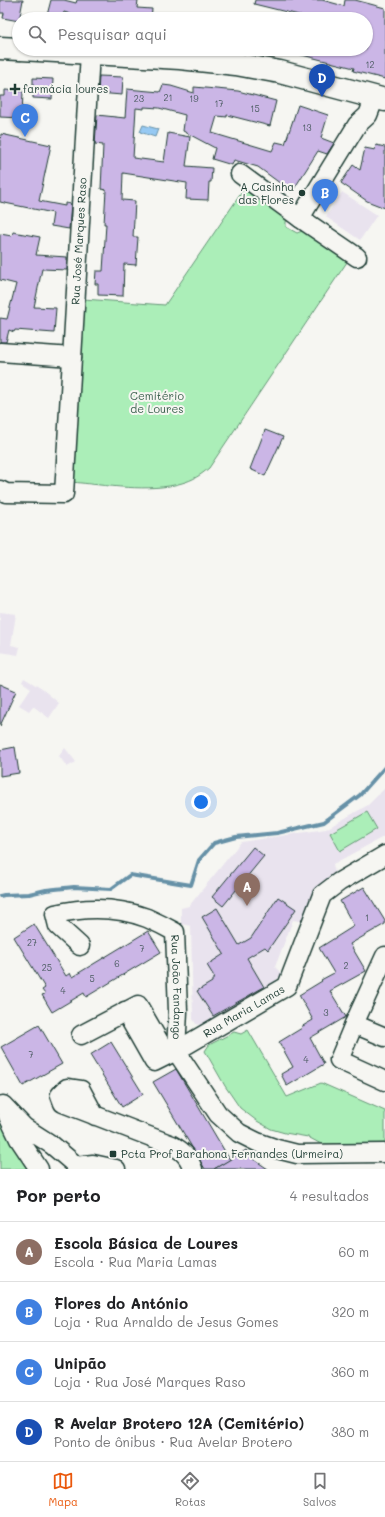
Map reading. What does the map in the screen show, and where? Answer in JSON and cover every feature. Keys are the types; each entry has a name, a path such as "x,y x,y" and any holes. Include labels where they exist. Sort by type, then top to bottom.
{"main road":[{"path":"0,48 12,49"},
{"path":"144,56 236,64 280,72 374,97"}],"street":[{"name":"Rua José Marques Raso","path":"0,490 6,493 64,494 90,56"},
{"path":"300,218 357,125 356,110 374,97"},
{"path":"240,174 356,257"},
{"path":"0,352 72,357"},
{"name":"Rua Maria Lamas","path":"172,1053 287,986 322,895 339,882 385,855"},
{"name":"Rua João Fandango","path":"80,946 58,926 55,914 74,909 111,909 146,918 175,932 178,1011 172,1053 218,1114 239,1133 277,1149 297,1154 385,1153"},
{"path":"385,956 339,1060 385,1081"},
{"path":"82,1035 125,1011 154,1062 172,1053"},
{"path":"354,1024 385,1037"},
{"path":"1,1103 24,1127 52,1145 74,1166"},
{"path":"1,1103 19,1139 39,1169"},
{"path":"95,1116 172,1145 183,1151 190,1160 193,1169"},
{"path":"48,1169 53,1162 62,1159 74,1166 94,1164 116,1169"}],"shaded area":[{"path":"342,192 377,215 360,240 326,217"},
{"path":"0,612 16,614 11,645 20,647 18,655 0,652"},
{"path":"24,678 42,689 59,703 49,718 33,706 29,711 19,705 31,688 22,682"},
{"path":"65,748 76,762 67,767 59,756"},
{"path":"385,788 385,836 333,864 335,873 318,888 303,922 293,920 275,967 282,974 269,987 208,1022 201,1025 196,1024 193,1019 191,926 181,924 181,908 189,906 241,842 326,829 368,805"}],"green space":[{"name":"Cemitério de Loures","path":"244,189 288,217 286,227 297,233 310,228 349,259 206,471 186,482 169,486 142,488 71,482 83,299 165,305"},
{"path":"367,812 377,829 340,851 330,833"},
{"path":"248,1030 287,1097 321,1083 385,1111 385,1146 323,1145 308,1137 271,1129 257,1121 240,1108 225,1086 205,1051 209,1045 234,1032 241,1034"},
{"path":"0,1114 33,1169 0,1169"}],"water":[{"path":"143,125 158,129 155,137 140,132"}],"building":[{"path":"0,0 23,0 21,12 12,12 12,20 3,18 4,13 0,13"},
{"path":"51,0 64,0 76,3 77,0 138,0 137,8 152,9 152,12 48,12"},
{"path":"255,0 322,0 344,6 345,0 355,0 385,8 385,79 353,71 354,68 306,56 373,56 373,12 287,12 254,4"},
{"path":"99,76 123,77 122,95 98,93"},
{"path":"33,78 53,79 52,99 33,98"},
{"path":"163,85 194,93 194,87 238,91 276,101 270,126 227,115 227,117 217,116 212,133 272,151 276,142 285,144 298,105 328,115 321,138 334,143 327,154 318,151 292,192 258,167 234,160 232,165 212,159 215,148 183,131 185,115 159,108 136,108 133,158 164,162 168,133 190,137 186,166 212,168 211,182 209,182 208,200 186,199 187,183 123,173 122,200 135,201 133,237 138,237 136,265 124,264 123,296 98,295 98,284 95,284 96,271 103,271 106,224 104,224 106,190 101,189 103,145 95,144 97,115 125,118 127,89 160,92"},
{"path":"5,90 23,91 22,118 0,117 0,96 5,96"},
{"path":"1,134 51,145 39,201 65,206 65,203 71,204 69,229 51,226 53,213 0,202"},
{"path":"376,145 385,147 385,208 367,201 341,183 353,165 360,170 365,148 375,150"},
{"path":"13,232 40,237 36,255 67,257 67,270 42,269 34,307 56,308 54,333 15,330 14,332 9,330 6,342 0,342 0,318 7,319 16,284 0,280 0,234 12,236"},
{"path":"265,430 283,437 265,476 250,469"},
{"path":"0,684 16,691 0,726"},
{"path":"15,747 19,773 0,776 0,750"},
{"path":"253,847 264,856 223,906 212,897"},
{"path":"364,887 385,921 385,924 350,944 366,971 330,991 346,1017 310,1038 324,1064 287,1086 281,1074 293,1067 279,1042 313,1020 299,995 334,973 319,948 354,926 340,901"},
{"path":"278,897 296,909 268,950 265,947 247,958 264,987 213,1016 197,991 212,982 215,978 207,965 224,954 202,917 217,908 239,945 251,938"},
{"path":"34,924 66,976 70,973 72,977 148,931 161,952 86,997 84,993 52,1012 42,995 45,994 42,990 45,988 14,937"},
{"path":"39,1025 62,1064 23,1086 1,1047"},
{"path":"111,1042 143,1094 122,1107 90,1055"},
{"path":"176,1069 230,1160 214,1169 205,1169 153,1082"},
{"path":"246,1150 253,1159 268,1169 214,1169"}],"waterway":[{"path":"0,896 29,894 46,890 74,887 111,889 130,875 191,885 199,860 214,843 236,837 277,833 324,822 360,795 385,767"}],"place":[{"name":"farmácia loures","path":"15,89"},
{"name":"R Avelar Brotero 12A (Cemitério)","path":"322,97"},
{"name":"Unipão","path":"25,137"},
{"name":"A Casinha das Flores","path":"302,193"},
{"name":"Flores do António","path":"325,212"},
{"name":"Escola Básica de Loures","path":"247,906"},
{"name":"Pcta Prof Barahona Fernandes (Urmeira)","path":"113,1154"}]}
